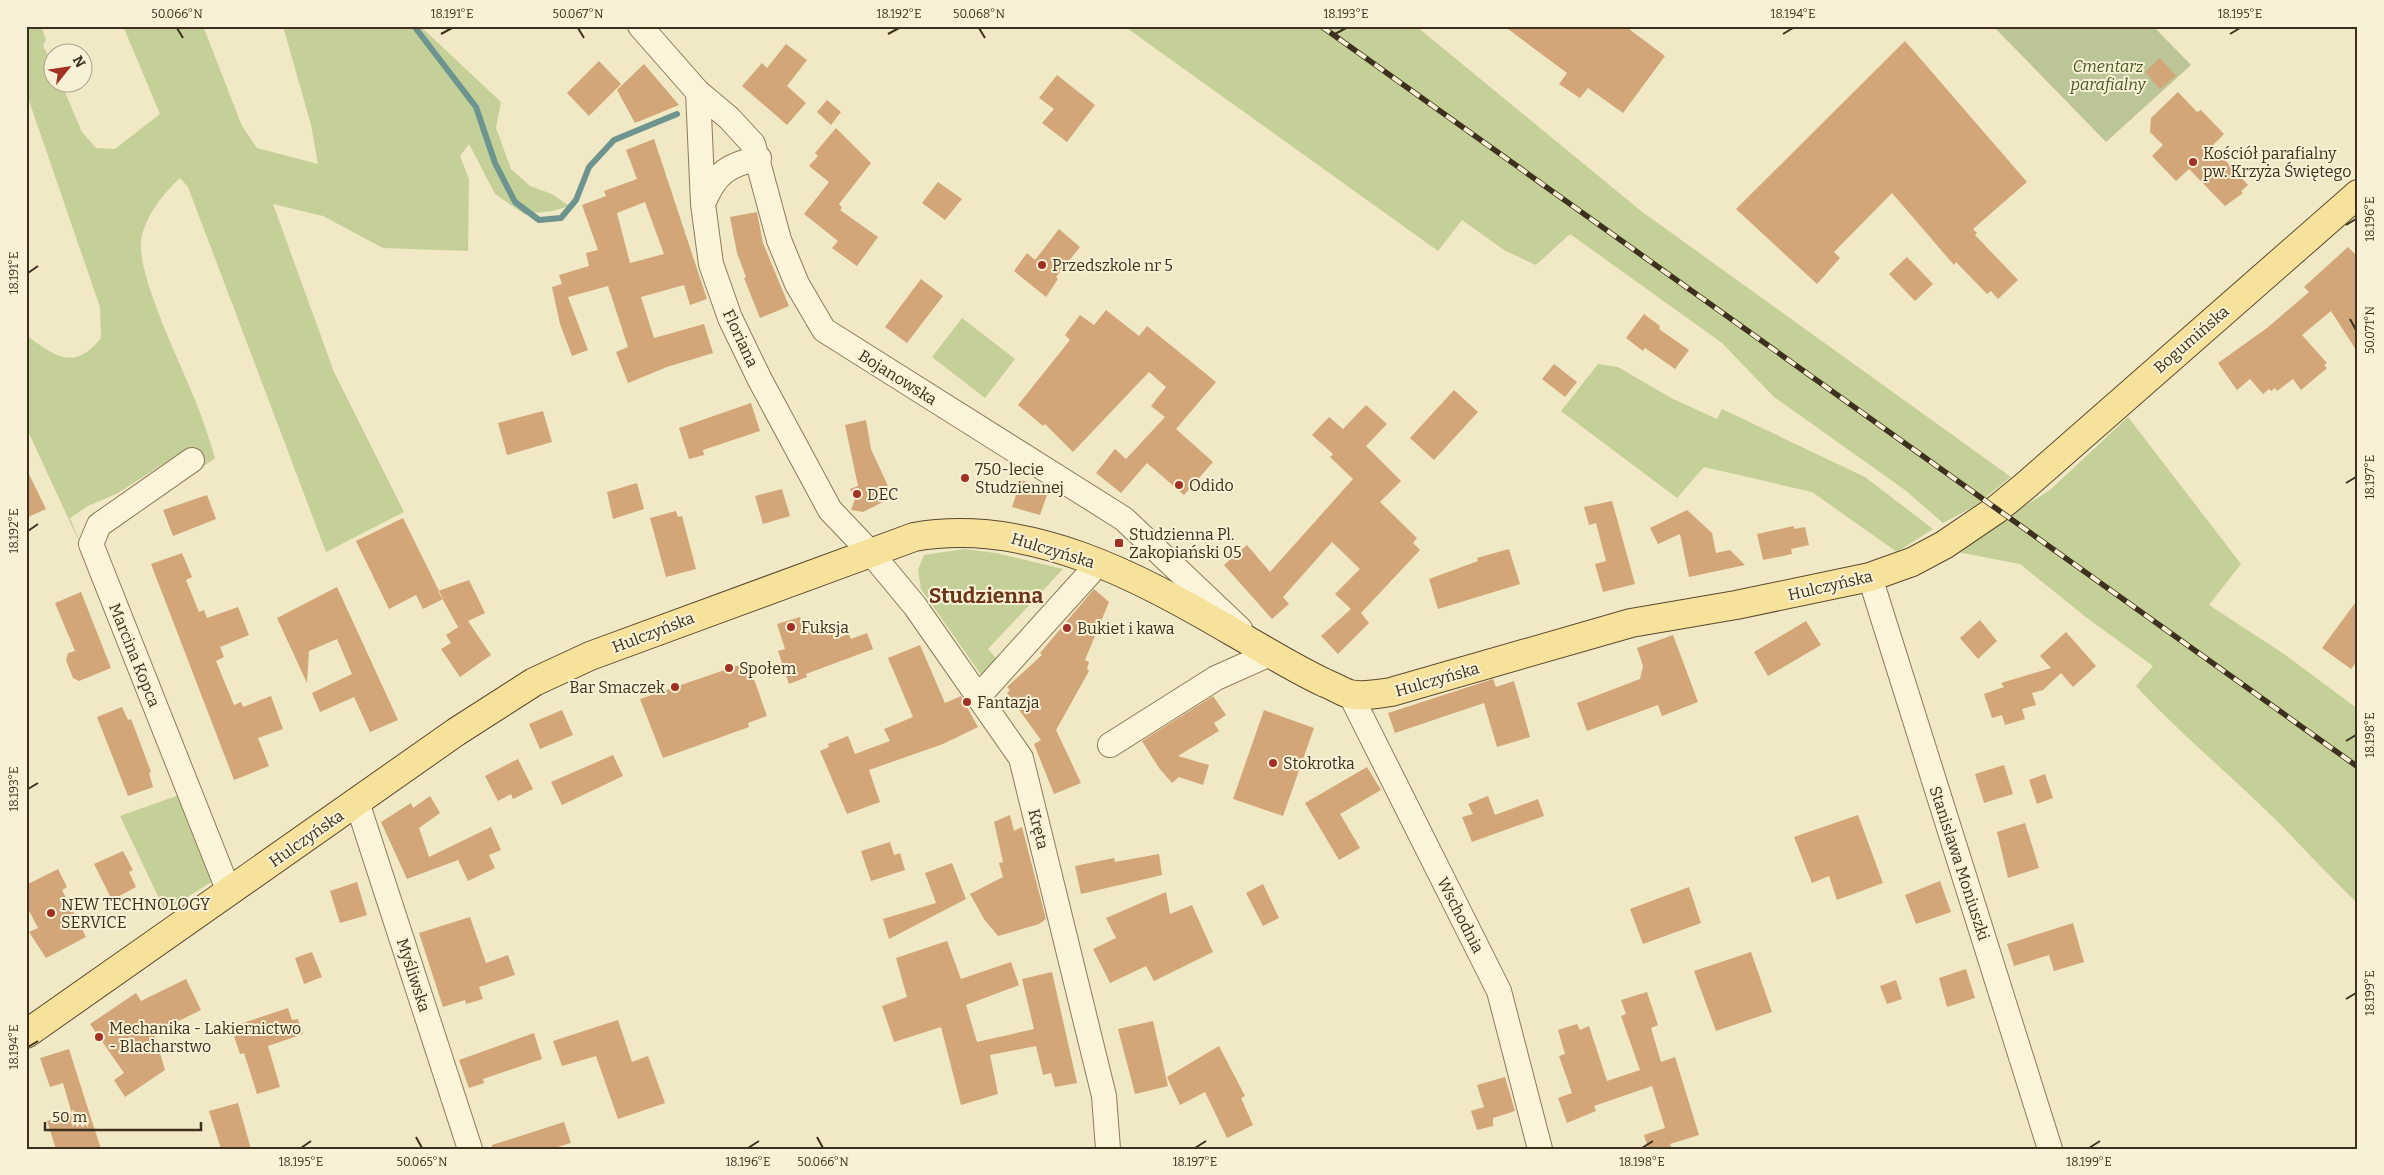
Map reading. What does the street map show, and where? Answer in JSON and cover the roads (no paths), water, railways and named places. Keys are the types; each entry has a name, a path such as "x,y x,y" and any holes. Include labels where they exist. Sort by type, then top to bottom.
{"main road":[{"name":"Bogumińska","path":"2025,486 2358,194"},
{"name":"Hulczyńska","path":"26,1034 506,698 556,670 743,598 914,537 962,532 994,534 1030,540 1098,564 1192,608 1264,650 1350,694 1368,695 1391,692 1631,623 1736,605 1870,577 1912,562 1944,545 1997,509 2025,486"}],"street":[{"name":"Bojanowska","path":"640,26 698,92 729,118 753,144 759,158 779,240 797,284 824,330 1124,519 1264,650"},
{"name":"Floriana","path":"698,92 703,204 711,264 734,327 760,380 830,510 871,552"},
{"path":"703,204 711,183 728,168 759,158"},
{"name":"Marcina Kopca","path":"192,460 98,525 91,544 229,892"},
{"name":"Kręta","path":"871,552 915,606 1021,758 1104,1096 1108,1149"},
{"path":"978,697 1098,564"},
{"name":"Stanisława Moniuszki","path":"1870,577 2050,1149"},
{"path":"1110,745 1264,650"},
{"name":"Wschodnia","path":"1350,694 1499,991 1540,1149"},
{"name":"Myśliwska","path":"357,802 470,1149"}],"waterway":[{"path":"414,26 476,107 495,163 515,202 539,220 561,218 576,200 589,167 614,140 677,114"}],"railway":[{"path":"1321,26 2358,767"}],"place":[{"name":"Kościół parafialny pw. Krzyża Świętego","path":"2193,162"},
{"name":"Przedszkole nr 5","path":"1042,265"},
{"name":"750-lecie Studziennej","path":"965,478"},
{"name":"Odido","path":"1179,485"},
{"name":"DEC","path":"857,494"},
{"name":"Studzienna Pl. Zakopiański 05","path":"1119,543"},
{"name":"Fuksja","path":"791,627"},
{"name":"Bukiet i kawa","path":"1067,628"},
{"name":"Społem","path":"729,668"},
{"name":"Bar Smaczek","path":"675,687"},
{"name":"Fantazja","path":"967,702"},
{"name":"Stokrotka","path":"1273,763"},
{"name":"NEW TECHNOLOGY SERVICE","path":"51,913"},
{"name":"Mechanika - Lakiernictwo - Blacharstwo","path":"99,1037"}],"district":[{"name":"Studzienna","path":"986,596"}],"park label":[{"name":"Cmentarz parafialny","path":"2108,75"}]}
